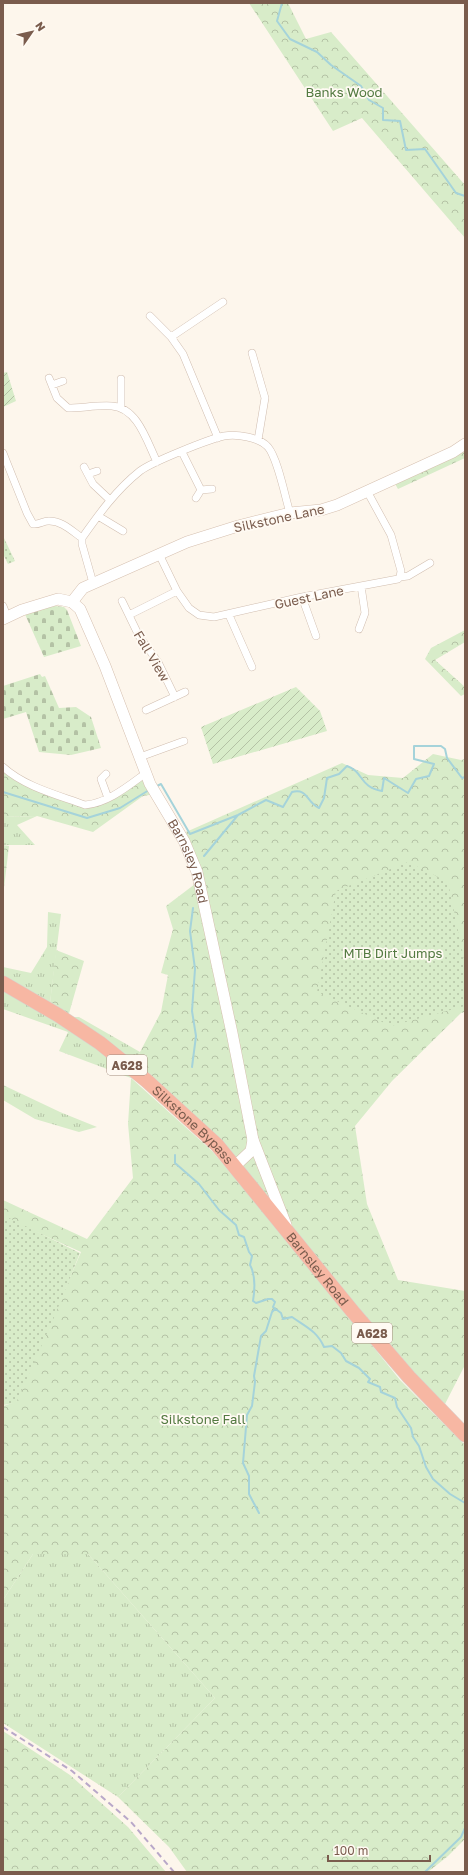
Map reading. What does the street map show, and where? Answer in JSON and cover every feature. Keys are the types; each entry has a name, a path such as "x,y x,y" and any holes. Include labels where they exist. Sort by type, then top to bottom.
{"highway":[{"name":"Silkstone Bypass","path":"3,983 58,1015 100,1043 147,1081 217,1145 287,1230"},
{"name":"Barnsley Road","path":"287,1230 389,1353 463,1434"}],"street":[{"path":"171,337 220,304 222,312"},
{"path":"150,316 171,337 183,354 218,438"},
{"path":"251,358 265,398 258,440"},
{"path":"121,379 121,408"},
{"path":"63,381 50,382 57,398 68,408 113,406 121,408 136,420 157,462"},
{"path":"93,583 82,544 82,538 110,500 142,470 157,462 218,438 234,436 258,440 267,446 272,452 290,513"},
{"name":"Silkstone Lane","path":"72,602 83,588 187,542 238,526 290,513 330,507 453,452 465,444"},
{"path":"182,452 201,490"},
{"path":"3,453 27,513 33,524 52,521 70,529 82,538"},
{"path":"84,466 96,488 110,500"},
{"path":"88,474 96,471"},
{"path":"201,490 212,489"},
{"path":"196,498 201,490"},
{"path":"367,491 391,536 401,571 400,577"},
{"path":"98,516 123,531"},
{"name":"Guest Lane","path":"159,554 178,591 189,608 199,615 214,617 229,615 302,597 398,579 400,577 408,576 427,564 420,559"},
{"path":"359,629 366,621 360,586"},
{"name":"Fall View","path":"129,615 178,591"},
{"path":"302,597 316,627 316,636"},
{"path":"4,614 58,599 72,602"},
{"name":"Fall View","path":"122,601 139,636 158,662 175,697"},
{"name":"Barnsley Road","path":"72,602 80,609 102,659 153,789 184,841 197,872 232,1033 253,1140 287,1230"},
{"path":"229,615 252,658 252,667"},
{"name":"Fall View","path":"146,710 185,692"},
{"path":"140,757 184,741"},
{"path":"3,767 11,774 38,788 85,805 108,798 146,773"},
{"path":"101,778 108,798"},
{"path":"235,1166 251,1151 253,1140"}],"green space":[{"name":"Banks Wood","path":"249,3 288,3 306,39 331,32 465,185 465,238 362,118 333,131"},
{"path":"7,372 16,401 3,407 3,373"},
{"path":"465,451 465,458 398,489 394,482"},
{"path":"3,536 15,561 8,564 3,554"},
{"path":"55,606 64,607 67,610 81,646 44,657 24,612"},
{"path":"465,630 465,642 435,660 465,687 465,694 461,696 425,659 431,648"},
{"path":"40,674 42,677 45,676 59,708 76,707 91,717 101,748 71,755 39,752 26,712 3,719 3,686"},
{"path":"296,687 320,711 327,731 213,764 201,727"},
{"path":"433,754 461,760 465,759 465,1012 461,1013 392,1081 355,1126 367,1204 398,1280 465,1291 465,1365 445,1404 411,1372 266,1197 231,1151 137,1064 140,1052 161,1012 168,975 161,973 173,929 166,906 199,881 203,875 186,832 342,763 368,775 403,778"},
{"path":"3,767 38,788 92,804 146,773 155,794 143,796 93,832 37,816 3,817"},
{"path":"37,816 17,825 35,845 3,845 3,817"},
{"path":"3,845 9,846 3,896"},
{"name":"MTB Dirt Jumps","path":"408,862 448,882 465,964 465,1006 391,1026 317,992 336,891"},
{"path":"48,912 61,914 50,1003 3,978 3,967 31,973 47,947"},
{"path":"56,950 84,961 68,1017 50,1003"},
{"path":"3,987 56,1017 79,1017 140,1052 135,1071 131,1078 59,1051 68,1032 3,1009"},
{"name":"Silkstone Fall","path":"131,1078 212,1151 282,1234 400,1380 465,1445 465,1839 448,1856 428,1872 187,1872 169,1847 118,1797 215,1698 88,1554 33,1554 3,1600 3,1406 16,1402 81,1252 3,1217 3,1200 87,1239 133,1178 128,1124"},
{"path":"3,1085 60,1112 97,1127 79,1132 35,1119 3,1100"},
{"path":"3,1215 80,1253 53,1320 16,1403 3,1405"},
{"path":"33,1554 88,1554 215,1698 118,1797 3,1723 3,1600"},
{"path":"3,1731 70,1775 128,1827 166,1872 3,1872"}],"waterway":[{"path":"282,3 277,21 290,39 317,52 331,65 361,86 369,100 383,108 383,120 400,121 406,150 425,149 456,193 465,196"},
{"path":"157,786 161,784 190,834 238,815 266,800 283,807 292,792 301,792 319,808 324,798 327,778 339,774 347,766 356,772 365,783 375,789 382,791 384,778 408,793 416,779 429,776 434,764 414,759 414,746 441,746 445,749 447,758 462,778 465,777"},
{"path":"3,792 87,818 120,808 149,790"},
{"path":"204,856 238,815"},
{"path":"192,1067 196,1036 192,1011 195,969 190,931 193,908"},
{"path":"175,1155 175,1163 199,1184 219,1210 236,1225 239,1235 244,1237 249,1252 252,1256 250,1265 254,1283 253,1301 256,1303 272,1299 275,1302 273,1307 281,1313 283,1319 292,1317 314,1333 324,1347 332,1346 341,1353 346,1361 359,1368 370,1379 368,1382 380,1387 381,1392 395,1398 397,1407 411,1428 413,1437 419,1446 426,1467 433,1479 450,1494 465,1503"},
{"path":"259,1513 249,1494 249,1476 243,1463 247,1415 252,1406 255,1382 254,1376 261,1336 266,1331 272,1312 275,1309"},
{"path":"425,1872 461,1837 465,1828"}],"railway":[{"path":"3,1727 72,1771 131,1822 174,1872"}]}
